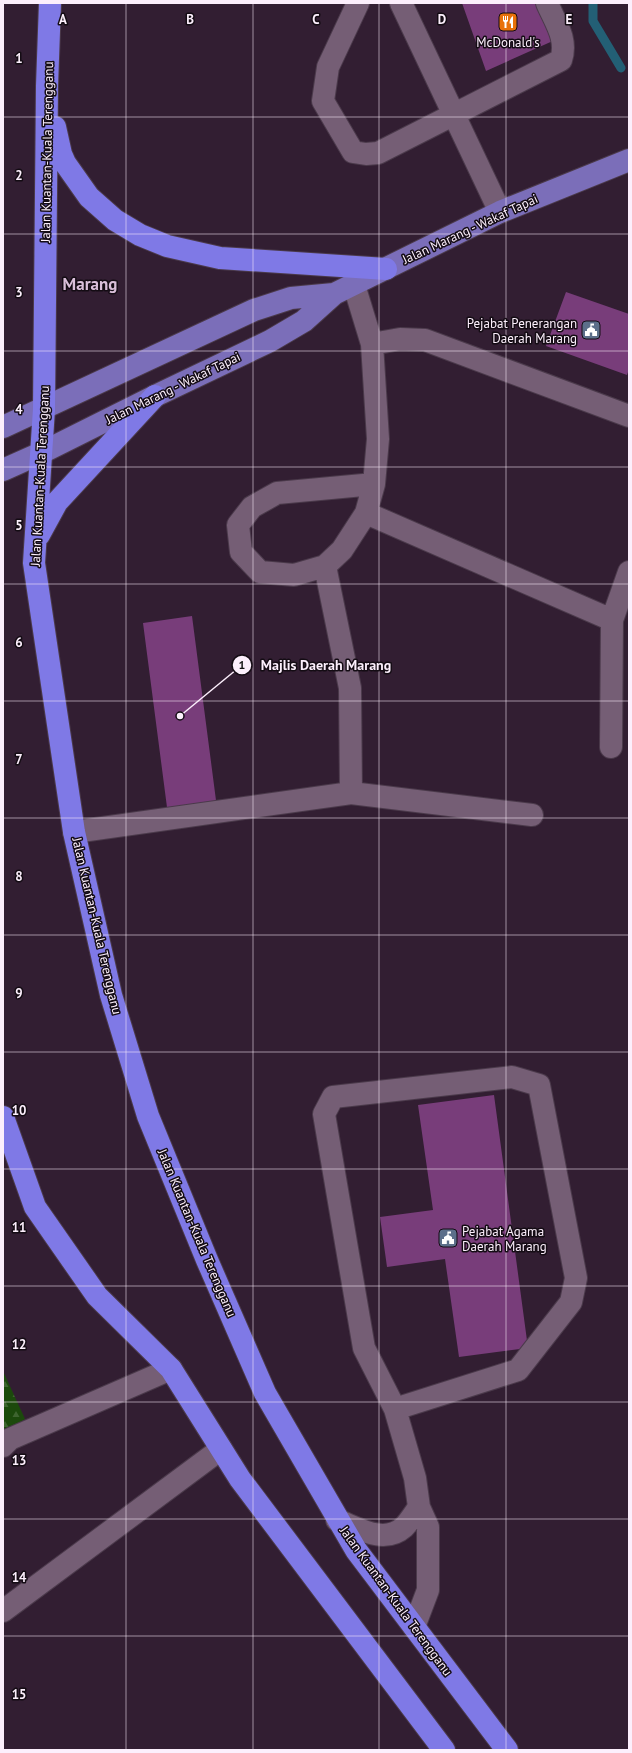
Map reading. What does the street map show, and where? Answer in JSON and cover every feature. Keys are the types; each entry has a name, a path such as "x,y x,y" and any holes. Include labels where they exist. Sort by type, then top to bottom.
{"highway":[{"name":"Jalan Kuantan-Kuala Terengganu","path":"50,3 47,86 44,409 34,563 74,832 111,995 148,1116 207,1260 265,1393 337,1520 356,1550 507,1750"},
{"path":"47,86 61,154 65,164 89,197 115,220 140,235 167,246 220,258 386,269"},
{"path":"34,563 39,533 57,502 155,396"},
{"path":"3,1117 35,1207 97,1296 171,1369 240,1479 444,1750"}],"main road":[{"name":"Jalan Marang - Wakaf Tapai","path":"3,470 41,453 270,341 304,321 334,294 500,212 629,160"},
{"name":"Jalan Marang - Wakaf Tapai","path":"3,427 254,310 291,298 334,294"}],"street":[{"path":"358,3 328,67 323,101 353,152 366,154 378,153 454,116 561,60 565,49 561,35 547,3"},
{"path":"401,3 500,212"},
{"path":"354,285 372,344 378,439 374,484 366,513 342,550 325,566 294,575 260,572 241,552 238,525 252,507 277,493 374,484"},
{"path":"372,344 400,339 425,340 629,416"},
{"path":"366,513 612,620"},
{"path":"325,566 350,688 351,793"},
{"path":"611,747 612,620 629,572"},
{"path":"74,832 351,793 532,815"},
{"path":"395,1409 518,1370 570,1302 576,1278 539,1085 512,1077 333,1097 324,1114 364,1348 395,1409 415,1478 419,1508 428,1527 428,1590 414,1627"},
{"path":"3,1446 10,1439 171,1369"},
{"path":"3,1611 221,1448"},
{"path":"337,1520 373,1534 389,1536 403,1527 419,1508"}],"green space":[{"path":"3,1371 25,1419 3,1436"}],"building":[{"name":"McDonald's","path":"462,3 539,3 555,40 486,71"},
{"name":"Pejabat Penerangan Daerah Marang","path":"566,292 629,314 629,369 627,375 546,346"},
{"path":"192,616 217,808 168,815 143,623"},
{"name":"Pejabat Agama Daerah Marang","path":"494,1095 528,1348 459,1357 445,1259 387,1267 380,1217 433,1210 418,1105"}],"waterway":[{"path":"593,3 593,21 621,68"}],"place":[{"name":"McDonald's","path":"508,22"},
{"name":"Pejabat Penerangan Daerah Marang","path":"591,330"},
{"name":"Majlis Daerah Marang","path":"180,716"},
{"name":"Pejabat Agama Daerah Marang","path":"448,1238"}],"district":[{"name":"Marang","path":"90,284"}]}
